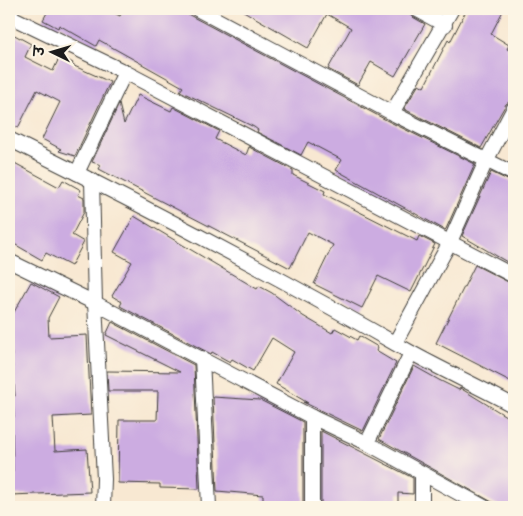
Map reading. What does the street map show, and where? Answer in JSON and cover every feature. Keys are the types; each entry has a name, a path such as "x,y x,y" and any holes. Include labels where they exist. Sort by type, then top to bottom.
{"street":[{"path":"197,9 392,113 514,174"},
{"path":"416,9 445,25"},
{"path":"392,113 445,25 452,9"},
{"path":"9,16 125,72 514,276"},
{"path":"77,173 125,72"},
{"path":"395,343 450,242 486,161 514,108"},
{"path":"9,139 92,180 514,406"},
{"path":"92,180 95,302 104,479 103,507"},
{"path":"9,261 95,302 312,417 368,443 484,507"},
{"path":"368,443 411,352"},
{"path":"202,358 210,507"},
{"path":"312,417 312,507"},
{"path":"422,474 422,507"}],"building":[{"path":"49,9 106,9 120,16 124,9 178,9 388,121 475,164 446,229 336,170 342,160 308,142 301,155 257,132 258,130 254,127 180,91 183,87 99,40 96,46 59,25 58,28 43,20"},
{"path":"240,9 407,9 411,16 425,24 395,76 371,62 358,85 328,69 351,28 327,14 308,48"},
{"path":"467,9 504,9 491,34 509,45 507,49 514,52 514,99 506,104 481,148 404,109 419,84 424,87 448,40 450,42"},
{"path":"9,32 31,44 25,57 53,71 60,56 73,63 72,65 110,82 75,156 59,151 61,149 42,139 60,102 37,90 18,128 9,123"},
{"path":"138,95 171,111 173,107 219,131 215,139 246,155 249,147 293,170 293,175 325,191 324,194 417,241 419,236 435,244 411,292 378,276 362,308 314,284 333,245 308,232 290,268 99,169 101,165 92,162 119,104 124,124"},
{"path":"9,160 59,187 63,180 81,190 78,195 84,198 84,212 72,235 84,242 71,266 46,253 42,260 9,241"},
{"path":"491,172 514,183 514,266 462,236"},
{"path":"134,216 257,289 259,286 272,293 303,316 332,333 335,328 357,340 359,336 378,347 376,351 396,363 363,431 303,402 308,403 276,384 294,352 272,338 253,371 232,359 230,362 212,352 211,354 120,306 122,302 112,296 132,262 114,252"},
{"path":"475,265 514,285 514,383 436,343"},
{"path":"31,282 59,297 48,318 49,337 87,335 91,415 53,417 55,451 87,449 90,492 10,495 10,472 13,472 13,396 15,396 9,321"},
{"path":"112,322 194,365 199,489 160,488 160,484 118,483 119,420 157,420 158,391 108,391 107,371 180,372 106,335"},
{"path":"414,366 459,390 460,388 514,421 514,507 501,507 379,439"},
{"path":"213,397 260,400 303,422 303,507 263,507 263,495 217,491"},
{"path":"321,431 413,478 413,494 398,493 398,507 321,507"}]}
